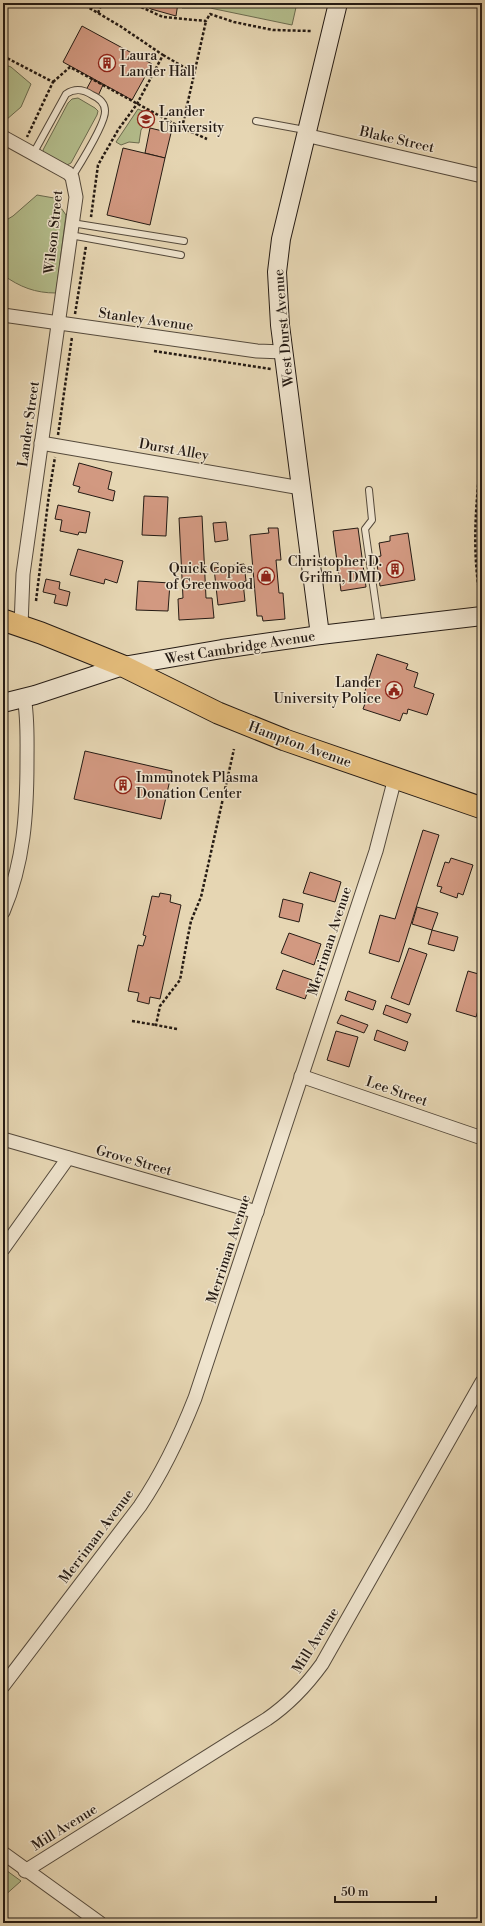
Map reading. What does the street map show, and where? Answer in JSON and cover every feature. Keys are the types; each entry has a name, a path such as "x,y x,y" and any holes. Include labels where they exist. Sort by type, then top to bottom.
{"main road":[{"name":"Hampton Avenue","path":"12,623 123,666 218,713 285,740 482,808"}],"street":[{"name":"West Durst Avenue","path":"320,635 277,291 277,260 338,3"},
{"name":"Blake Street","path":"306,133 482,176"},
{"name":"Wilson Street","path":"3,137 64,170 72,177 76,197 58,323"},
{"name":"Stanley Avenue","path":"3,315 257,351 284,352"},
{"name":"Lander Street","path":"12,623 23,574 58,323"},
{"name":"Durst Alley","path":"41,443 301,488"},
{"name":"West Cambridge Avenue","path":"3,703 123,666 222,649 320,635 379,629 482,610"},
{"path":"3,912 16,877 23,845 27,804 27,714 24,697"},
{"name":"Merriman Avenue","path":"3,1686 140,1506 169,1458 195,1398 376,851 395,778"},
{"name":"Lee Street","path":"301,1076 482,1138"},
{"name":"Grove Street","path":"3,1139 257,1212"},
{"path":"3,1249 68,1158"},
{"name":"Mill Avenue","path":"25,1871 267,1719 292,1700 308,1683 322,1664 482,1382"},
{"path":"3,1854 100,1923"}],"lane":[{"path":"28,150 66,94 73,90 80,90 95,96 104,105 104,119 72,177"},
{"path":"256,121 306,133"},
{"path":"71,229 89,226 184,241"},
{"path":"71,229 87,238 181,255"},
{"path":"369,490 372,520 365,529 379,629"}],"path":[{"path":"81,3 194,73"},
{"path":"98,13 102,3"},
{"path":"132,3 163,17 206,21"},
{"path":"182,128 206,21 210,14 234,22 273,30 311,31"},
{"path":"89,226 98,165 118,130 137,104 163,55"},
{"path":"3,56 53,82"},
{"path":"28,150 53,82 70,67 182,128 207,139"},
{"path":"36,608 49,494 58,445 73,325 87,238"},
{"path":"482,449 478,487 474,558 482,610"},
{"path":"156,1025 160,1006 180,980 188,934 201,897 234,749"},
{"path":"132,1021 177,1029"}],"green space":[{"path":"183,3 297,3 292,25 210,8 182,8"},
{"path":"3,64 11,67 31,84 21,107 6,120 3,118"},
{"path":"78,98 98,111 71,163 67,165 44,153 43,150 68,103 72,99"},
{"path":"138,109 145,112 148,119 141,130 139,143 129,142 121,145 116,142"},
{"path":"37,195 54,198 66,215 56,293 41,292 28,288 3,275 3,222 13,216"},
{"path":"3,1868 21,1881 3,1897"}],"building":[{"path":"141,3 178,3 176,16 151,9"},
{"name":"Laura Lander Hall","path":"82,26 152,64 132,100 63,62"},
{"path":"92,79 103,85 98,96 86,90"},
{"path":"150,128 171,133 165,158 145,153"},
{"path":"123,148 165,158 150,225 107,215"},
{"path":"3,399 6,400 3,417"},
{"path":"79,463 112,472 108,489 115,491 113,501 78,492 80,487 73,485"},
{"path":"144,496 168,497 166,536 142,535"},
{"path":"58,505 90,512 86,533 79,532 78,535 60,531 62,520 55,519"},
{"path":"202,516 206,598 212,598 214,618 179,620 178,599 183,598 179,518"},
{"path":"226,522 228,540 215,542 213,523"},
{"name":"Quick Copies of Greenwood","path":"268,528 278,528 281,560 276,560 279,593 283,593 285,619 263,621 262,616 257,616 250,535 269,533"},
{"path":"358,528 366,587 341,591 333,531"},
{"name":"Christopher D. Griffin, DMD","path":"408,533 415,580 380,586 376,557 381,556 379,543 390,541 390,536"},
{"path":"78,549 123,561 117,583 105,579 104,584 70,575"},
{"path":"244,564 246,581 243,582 245,601 218,605 214,568"},
{"path":"46,579 60,582 59,589 70,592 67,606 54,603 56,595 43,592"},
{"path":"138,581 170,583 168,611 136,610"},
{"name":"Lander University Police","path":"377,654 408,664 406,669 418,673 414,687 434,694 427,715 408,709 407,714 403,713 400,721 363,709 366,701 362,700"},
{"name":"Immunotek Plasma Donation Center","path":"85,751 172,771 161,819 74,799"},
{"path":"423,830 439,835 399,962 369,953 380,915 395,919"},
{"path":"451,858 473,865 463,895 458,893 457,898 440,892 442,887 437,886 445,862 449,863"},
{"path":"310,872 341,882 335,902 303,893"},
{"path":"482,890 482,904 478,903"},
{"path":"160,893 171,895 170,902 181,905 160,999 150,997 149,1004 137,1001 139,993 128,991 138,945 143,946 146,936 143,935 152,896 159,897"},
{"path":"283,899 303,904 299,922 279,917"},
{"path":"417,907 438,913 432,930 412,924"},
{"path":"432,930 458,937 454,951 428,944"},
{"path":"289,933 321,944 314,965 281,953"},
{"path":"409,948 427,954 409,1005 391,998"},
{"path":"283,970 312,980 305,999 276,989"},
{"path":"468,971 482,975 482,998 476,1017 456,1011"},
{"path":"348,991 376,1001 373,1010 345,1000"},
{"path":"386,1005 411,1014 407,1023 383,1014"},
{"path":"341,1015 368,1025 364,1033 337,1023"},
{"path":"377,1030 408,1042 405,1051 374,1040"},
{"path":"336,1031 358,1037 349,1067 327,1060"}],"place":[{"name":"Laura Lander Hall","path":"107,63"},
{"name":"Lander University","path":"146,119"},
{"name":"Christopher D. Griffin, DMD","path":"395,569"},
{"name":"Quick Copies of Greenwood","path":"266,576"},
{"name":"Lander University Police","path":"394,690"},
{"name":"Immunotek Plasma Donation Center","path":"123,785"}]}
